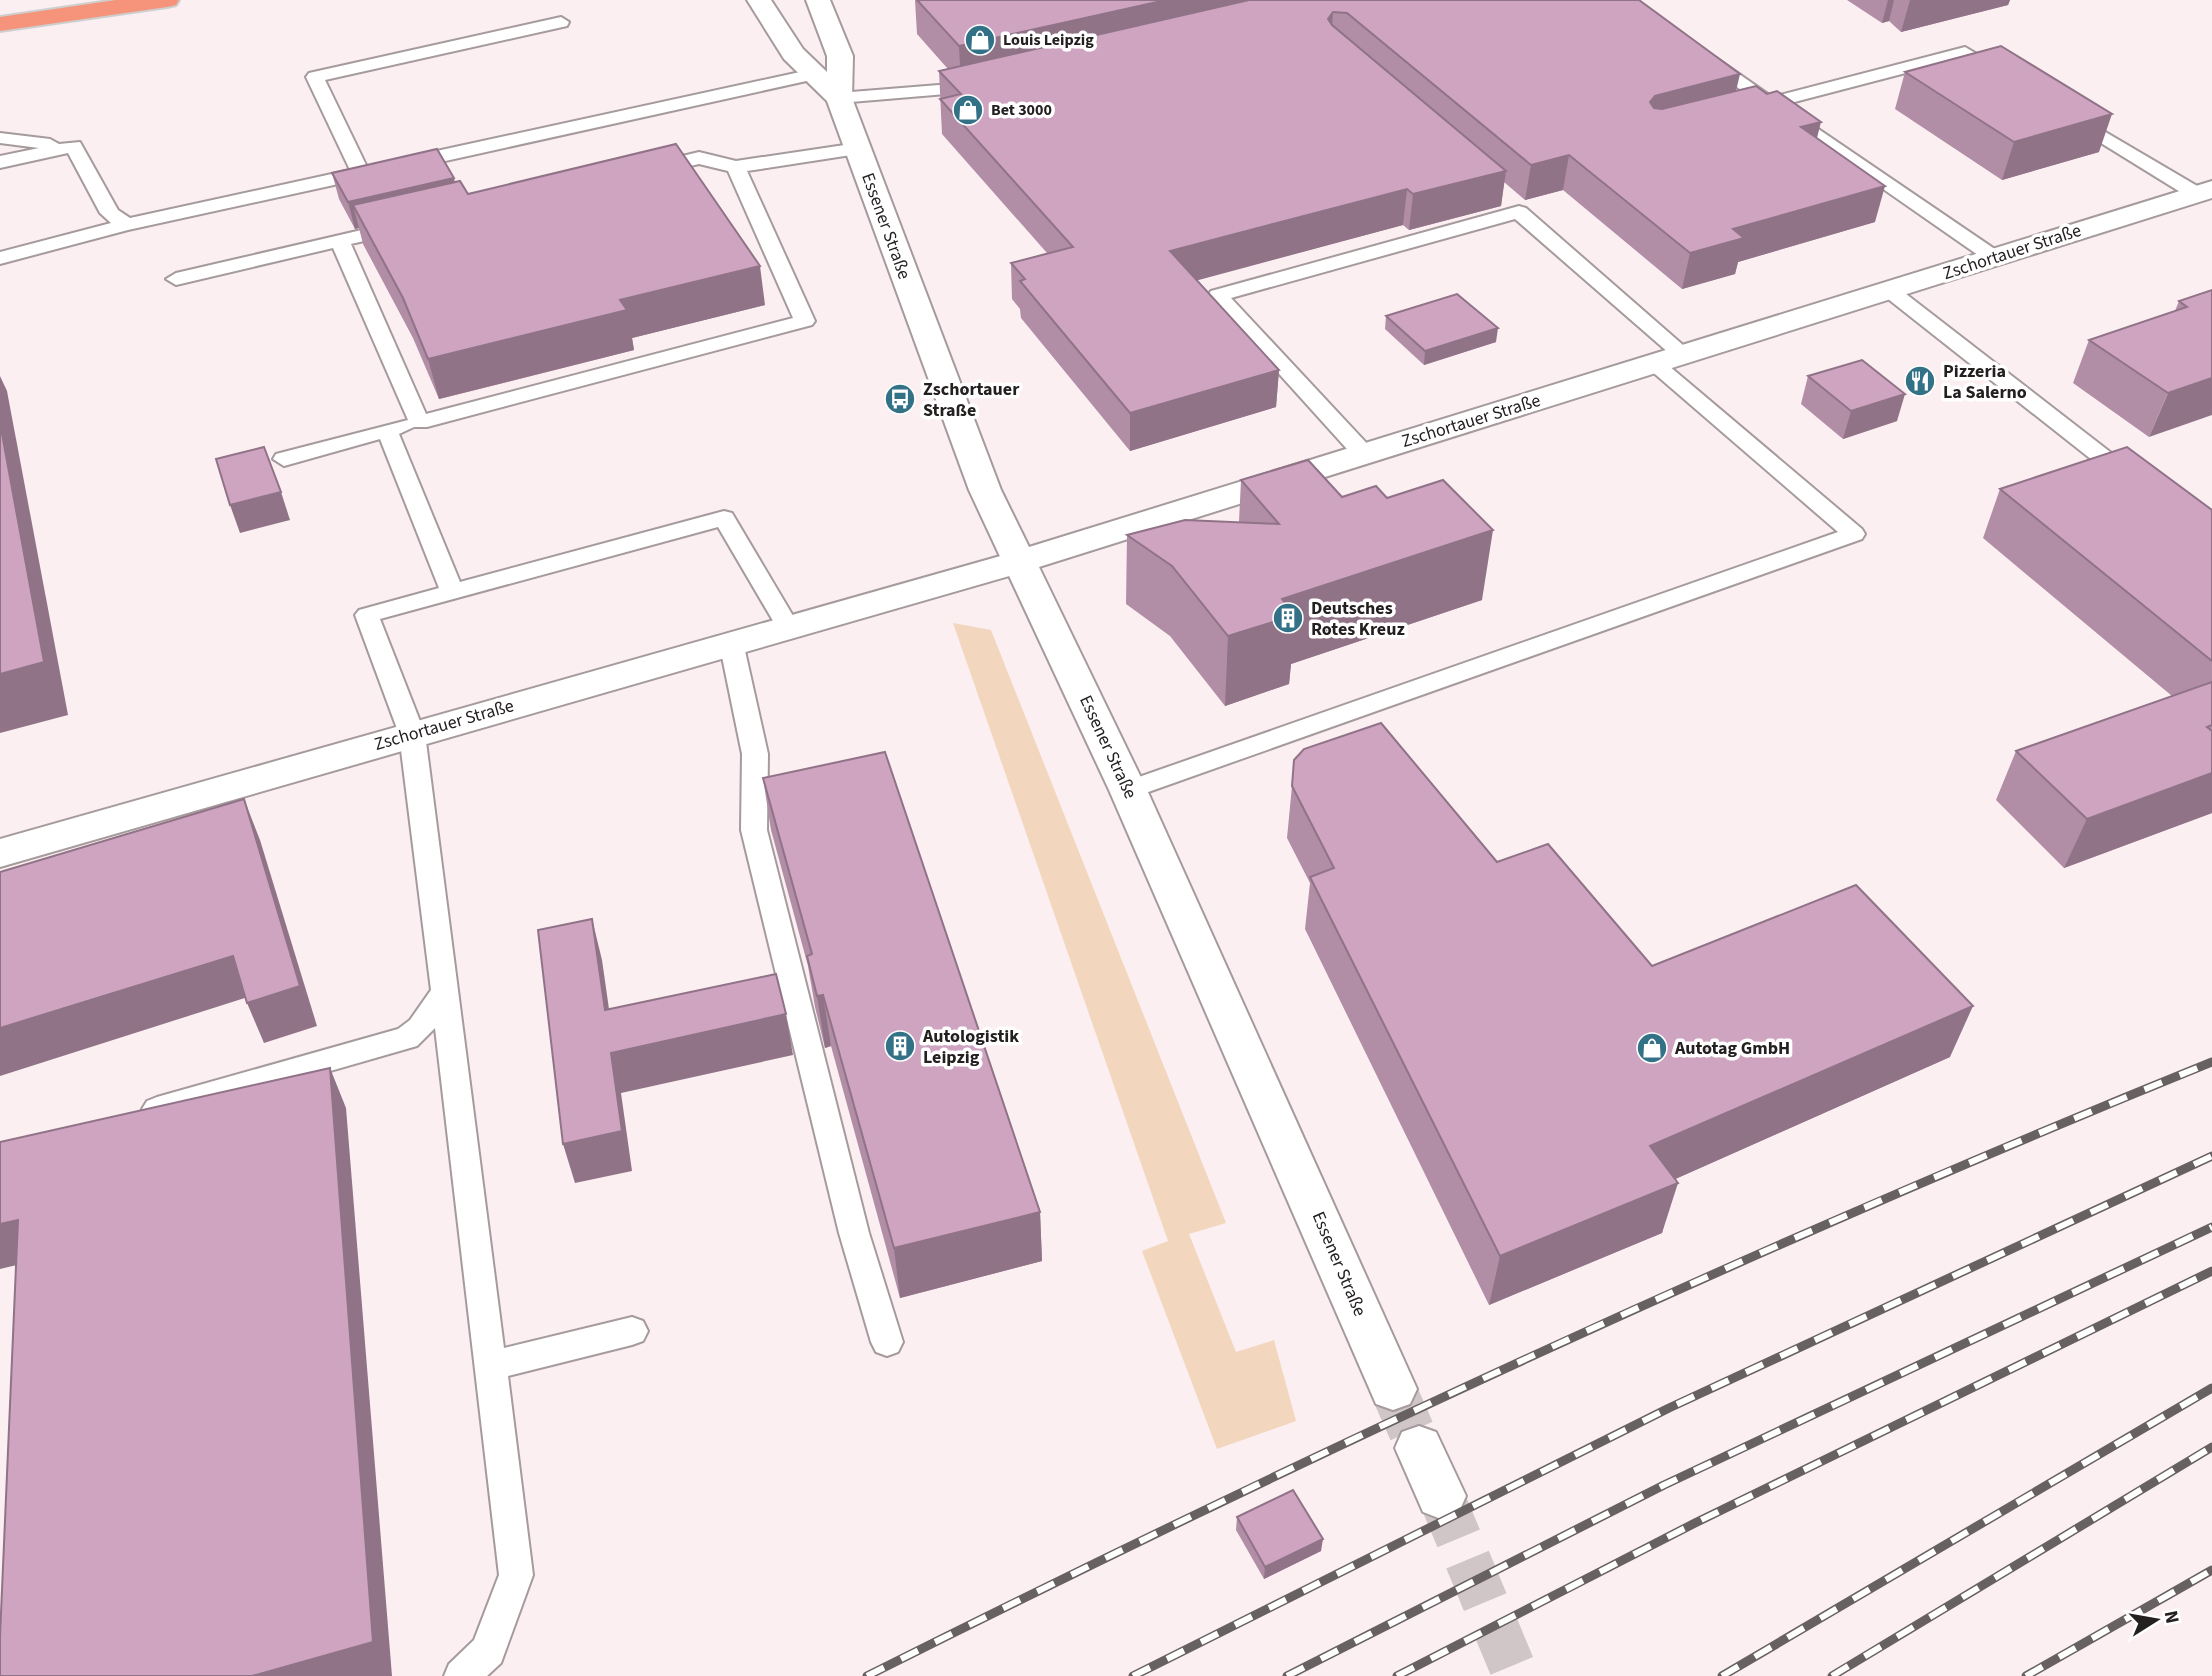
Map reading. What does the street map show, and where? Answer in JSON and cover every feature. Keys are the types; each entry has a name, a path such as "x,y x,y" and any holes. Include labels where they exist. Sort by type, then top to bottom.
{"highway":[{"path":"0,24 167,0"}],"main road":[{"name":"Essener Straße","path":"759,0 793,54 839,98"},
{"name":"Essener Straße","path":"818,0 839,56 839,98 985,490 1128,790 1393,1389"},
{"name":"Zschortauer Straße","path":"0,853 1018,562 2205,191"},
{"path":"1419,1448 1441,1496"}],"lane":[{"path":"360,173 315,77 561,22"},
{"path":"1691,48 1995,258"},
{"path":"1746,113 1965,52 2011,80"},
{"path":"0,258 126,225 814,74"},
{"path":"839,98 966,90 988,85"},
{"path":"2058,108 2205,191"},
{"path":"0,138 74,146"},
{"path":"74,146 110,213 126,225"},
{"path":"0,162 74,146"},
{"path":"632,173 699,158 736,167 858,149"},
{"path":"284,458 805,321 736,167"},
{"path":"1504,193 1514,202 1519,212 1684,356"},
{"path":"1364,454 1218,295 1519,212"},
{"path":"176,279 420,222"},
{"path":"340,241 419,422"},
{"path":"1890,291 2147,492"},
{"path":"1128,790 1854,534 1655,364"},
{"path":"387,431 452,592"},
{"path":"462,1676 488,1651 516,1575 412,734 367,615 723,518 787,626"},
{"path":"731,642 755,754 754,830 853,1233 887,1342"},
{"path":"131,1116 407,1038 420,1028 445,992"},
{"path":"490,1366 632,1331"}],"shaded area":[{"path":"953,623 991,630 1226,1223 1189,1234 1236,1352 1274,1340 1296,1421 1217,1449 1142,1251 1168,1241"}],"building":[{"path":"917,0 1166,0 959,46"},
{"path":"1249,0 1639,0 1740,74 1655,96 1650,102 1654,108 1662,109 1756,86 1767,94 1777,91 1821,122 1801,127 1885,186 1733,229 1744,238 1690,253 1569,155 1531,165 1347,13 1333,12 1328,19 1332,25 1506,171 1413,194 1407,189 1170,251 1279,370 1130,413 1020,281 1025,279 1011,263 1073,247 940,99 961,94 939,71"},
{"path":"2001,46 2112,114 2014,142 1905,72"},
{"path":"676,144 760,266 620,300 627,310 428,359 403,298 353,205 460,181 468,194"},
{"path":"437,149 454,178 348,202 332,173"},
{"path":"2212,290 2212,378 2168,393 2089,340 2187,307 2179,301"},
{"path":"1457,294 1498,328 1425,351 1386,316"},
{"path":"1862,360 1905,394 1851,411 1808,376"},
{"path":"0,423 44,662 0,674"},
{"path":"264,447 281,492 230,505 216,459"},
{"path":"2127,447 2212,510 2212,661 2000,489"},
{"path":"1308,460 1342,497 1376,486 1387,498 1443,480 1493,530 1282,599 1295,615 1228,636 1172,566 1127,535 1185,520 1279,524 1241,480"},
{"path":"2212,682 2212,725 2207,727 2212,731 2212,773 2087,819 2016,751"},
{"name":"Autotag GmbH","path":"1381,723 1497,862 1548,844 1652,966 1856,885 1973,1006 1650,1146 1678,1183 1500,1256 1310,877 1334,868 1292,786 1294,760 1304,749"},
{"name":"Autologistik Leipzig","path":"885,752 1040,1212 894,1248 823,995 817,996 807,956 812,954 763,778"},
{"path":"244,799 300,986 247,1003 233,956 0,1028 0,872"},
{"path":"592,919 605,1010 776,974 786,1014 611,1053 622,1131 563,1144 538,930"},
{"path":"330,1068 373,1642 252,1676 0,1676 18,1220 0,1224 0,1142"},
{"path":"1293,1490 1323,1539 1265,1567 1237,1517"}],"tunnel":[{"path":"1393,1389 1419,1448"},
{"path":"1441,1496 1516,1676"}],"railway":[{"path":"867,1676 1366,1433 1701,1279 2041,1132 2212,1062"},
{"path":"1133,1676 1669,1408 2212,1156"},
{"path":"1287,1676 1664,1485 2212,1227"},
{"path":"1397,1676 1695,1523 2212,1271"},
{"path":"1722,1676 2212,1388"},
{"path":"1832,1676 2212,1447"},
{"path":"2026,1676 2212,1570"}],"place":[{"name":"Louis Leipzig","path":"980,40"},
{"name":"Bet 3000","path":"968,110"},
{"name":"Pizzeria La Salerno","path":"1920,381"},
{"name":"Zschortauer Straße","path":"900,399"},
{"name":"Deutsches Rotes Kreuz","path":"1288,618"},
{"name":"Autologistik Leipzig","path":"900,1046"},
{"name":"Autotag GmbH","path":"1652,1048"}]}
